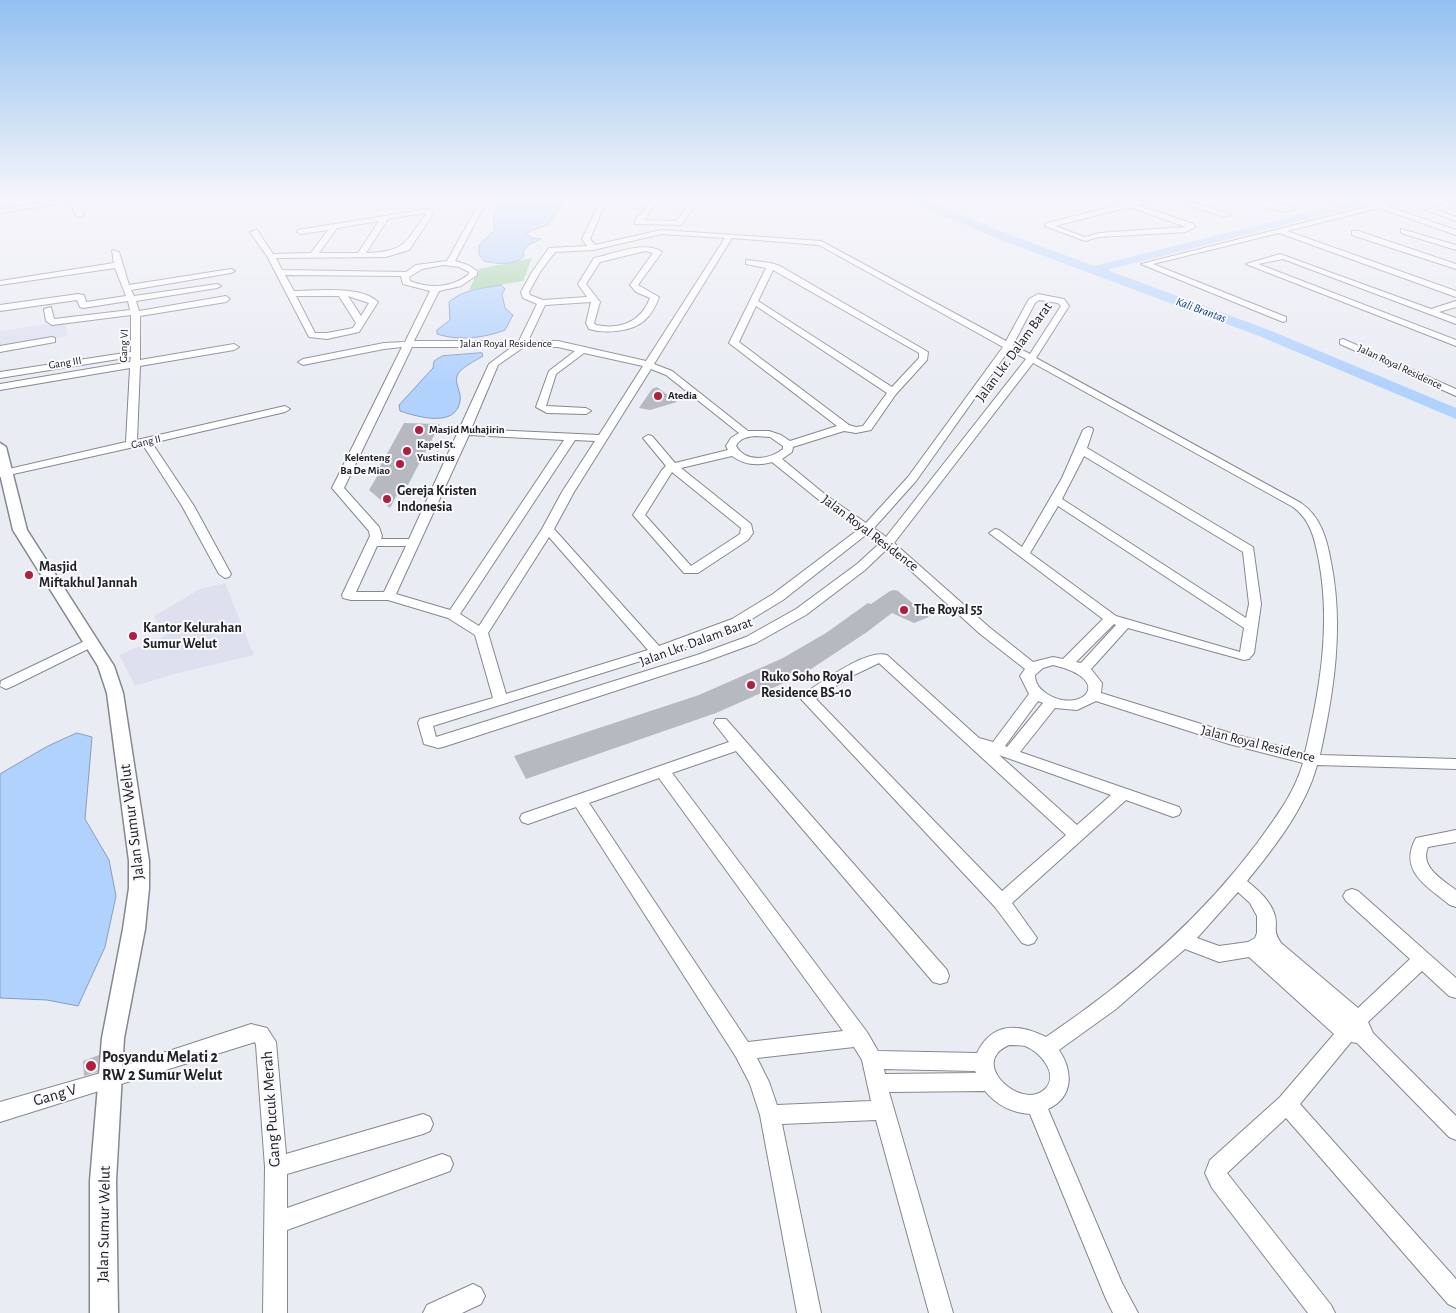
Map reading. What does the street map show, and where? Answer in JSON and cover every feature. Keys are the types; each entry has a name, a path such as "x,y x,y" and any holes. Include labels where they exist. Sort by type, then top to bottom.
{"street":[{"name":"Gang VI","path":"118,261 135,313 136,336 131,445"},
{"path":"274,261 312,335 315,337 349,333 356,330 374,302 362,296 342,294 292,294"},
{"path":"544,261 525,292 526,296 542,303 593,299"},
{"path":"595,261 582,284 596,302 590,323 592,327 605,330 641,320 651,308 655,297 639,290 634,285 651,261"},
{"path":"480,633 548,529 568,492 714,261"},
{"path":"854,261 1298,505 1309,515 1316,529 1328,575 1333,617 1330,653 1312,760 1300,794 1248,870 1183,940 1156,966 1097,1014 1046,1048"},
{"path":"1156,261 1145,264 1283,319"},
{"path":"1260,261 1250,264 1456,343"},
{"path":"1296,261 1432,313 1456,320"},
{"path":"1363,261 1456,296"},
{"path":"1436,261 1456,268"},
{"path":"749,262 771,265 923,352 924,358 893,392 867,428 851,430 841,424 734,343 771,265"},
{"path":"280,274 405,276 429,264 450,263 468,267 473,271 472,276 460,284 436,288 413,286 406,282 405,276"},
{"path":"0,283 119,265"},
{"path":"0,308 78,297 81,297 82,305 232,271"},
{"path":"130,295 217,286"},
{"path":"436,288 338,488 375,530 376,536 348,594 351,596 389,596 453,615 464,621 480,633 501,701"},
{"path":"342,294 361,323"},
{"name":"Jalan Lkr. Dalam Barat","path":"1042,297 1064,303 1065,308 1031,359 887,543 861,567 801,612 751,640 702,658 438,743 429,740 424,724 690,641 737,622 778,597 868,528 912,478 1007,347 1034,298 1042,297"},
{"path":"48,309 50,321 52,322 135,313 226,299"},
{"path":"753,301 893,392"},
{"path":"389,596 465,432 494,364 522,344 542,303"},
{"path":"1432,313 1456,304"},
{"path":"1399,321 1456,309"},
{"path":"0,349 52,340"},
{"name":"Jalan Royal Residence","path":"1343,342 1456,393"},
{"name":"Jalan Royal Residence","path":"303,362 374,347 409,344 558,344 649,365 669,373 746,434"},
{"path":"0,375 234,347"},
{"path":"583,349 552,373 541,407 547,410 586,411"},
{"name":"Gang III","path":"0,386 134,360"},
{"name":"Gang II","path":"3,473 285,409"},
{"path":"736,454 731,446 732,442 746,434 765,433 785,442 841,424"},
{"path":"1024,554 1056,500 1082,450 1088,430"},
{"path":"465,432 602,438"},
{"path":"453,615 572,436"},
{"path":"648,438 672,472 746,527 747,533 744,537 688,570 640,518 640,515 672,472 736,454 763,461 775,459 788,450 785,442"},
{"path":"146,442 172,478 199,522 225,574"},
{"name":"Jalan Sumur Welut","path":"0,447 3,473 20,530 106,666 115,694 139,861 139,888 134,929 114,1038 103,1180 104,1313"},
{"path":"995,533 1118,621 1244,656 1247,653 1255,604 1250,550 1082,450"},
{"name":"Jalan Royal Residence","path":"775,459 823,498 887,543 984,630 1032,668"},
{"path":"1056,500 1250,626"},
{"path":"548,529 656,651"},
{"path":"373,542 414,543"},
{"path":"1068,663 1118,621"},
{"path":"1083,669 1118,621"},
{"path":"6,684 91,642"},
{"path":"1028,938 1001,902 807,698 845,674 877,658 882,658 1078,835"},
{"path":"1054,661 1068,663 1083,669 1096,682 1097,690 1088,702 1077,705 1052,702 1036,694 1029,685 1027,676 1032,668 1041,663 1054,661"},
{"path":"1003,751 1009,728 1036,694"},
{"name":"Jalan Royal Residence","path":"1094,696 1234,740 1312,760 1456,764"},
{"path":"1003,751 1052,702"},
{"path":"721,723 940,976"},
{"path":"974,740 1173,812"},
{"path":"528,818 739,744"},
{"path":"662,771 860,1038 872,1060 883,1110 941,1313"},
{"path":"1001,902 1124,794"},
{"path":"579,800 743,1051 759,1082 770,1115 809,1313"},
{"path":"1453,838 1422,842 1417,850 1416,863 1422,871 1456,900"},
{"path":"1183,940 1220,954 1252,949 1261,943 1266,934 1266,916 1256,898 1237,882"},
{"path":"1352,896 1456,990"},
{"path":"1266,934 1275,948 1456,1130"},
{"path":"1252,949 1357,1030"},
{"path":"1323,1313 1220,1181 1216,1173 1218,1168 1287,1104 1422,959"},
{"name":"Gang Pucuk Merah","path":"111,1079 251,1033 260,1034 266,1042 276,1167 275,1313"},
{"path":"1006,1036 1019,1036 1033,1040 1046,1048 1056,1060 1060,1075 1058,1088 1049,1099 1036,1104 1022,1104 1009,1100 997,1092 989,1082 983,1062 986,1050 994,1041 1006,1036"},
{"path":"743,1051 860,1038"},
{"path":"872,1060 983,1062"},
{"name":"Gang V","path":"0,1112 111,1079"},
{"path":"878,1083 989,1082"},
{"path":"1036,1104 1114,1291 1126,1313"},
{"path":"1287,1104 1456,1296"},
{"path":"770,1115 883,1110"},
{"path":"276,1167 423,1124"},
{"path":"276,1223 442,1164"},
{"path":"435,1313 472,1296"}],"shaded area":[{"path":"65,321 68,336 0,348 0,331"},
{"path":"225,583 254,655 174,674 135,686 119,655 167,635 154,616 200,589"}],"green space":[{"path":"516,261 531,261 523,281 469,290 479,269"}],"water":[{"path":"486,261 514,261 510,263"},
{"path":"501,285 505,289 502,294 505,308 513,315 505,330 471,338 437,334 437,330 450,320 449,302 454,298 473,290"},
{"path":"482,353 483,356 458,374 456,380 460,401 457,409 451,415 444,418 426,418 400,411 399,405 433,368 434,361 442,356"},
{"path":"77,733 92,737 85,819 109,860 116,896 105,947 78,1006 47,1000 0,998 0,774 46,747"}],"building":[{"name":"Atedia","path":"657,387 677,402 650,410 639,408 652,389"},
{"path":"404,423 440,424 408,485 402,485 390,508 369,490"},
{"name":"Ruko Soho Royal Residence BS-10","path":"894,590 898,591 929,617 914,623 892,613 802,675 716,713 526,779 514,756 699,695 783,658 826,633 868,603 871,604"},
{"name":"Posyandu Melati 2 RW 2 Sumur Welut","path":"99,1055 97,1072 84,1076 83,1061"}],"waterway":[{"name":"Kali Brantas","path":"1070,261 1093,270"},
{"path":"1093,270 1127,261"},
{"name":"Kali Brantas","path":"1093,270 1264,333 1456,414"}],"place":[{"name":"Atedia","path":"658,396"},
{"name":"Masjid Muhajirin","path":"419,430"},
{"name":"Kapel St. Yustinus","path":"407,451"},
{"name":"Kelenteng Ba De Miao","path":"400,464"},
{"name":"Gereja Kristen Indonesia","path":"387,499"},
{"name":"Masjid Miftakhul Jannah","path":"29,575"},
{"name":"The Royal 55","path":"904,610"},
{"name":"Kantor Kelurahan Sumur Welut","path":"133,636"},
{"name":"Ruko Soho Royal Residence BS-10","path":"751,685"},
{"name":"Posyandu Melati 2 RW 2 Sumur Welut","path":"91,1066"}]}
